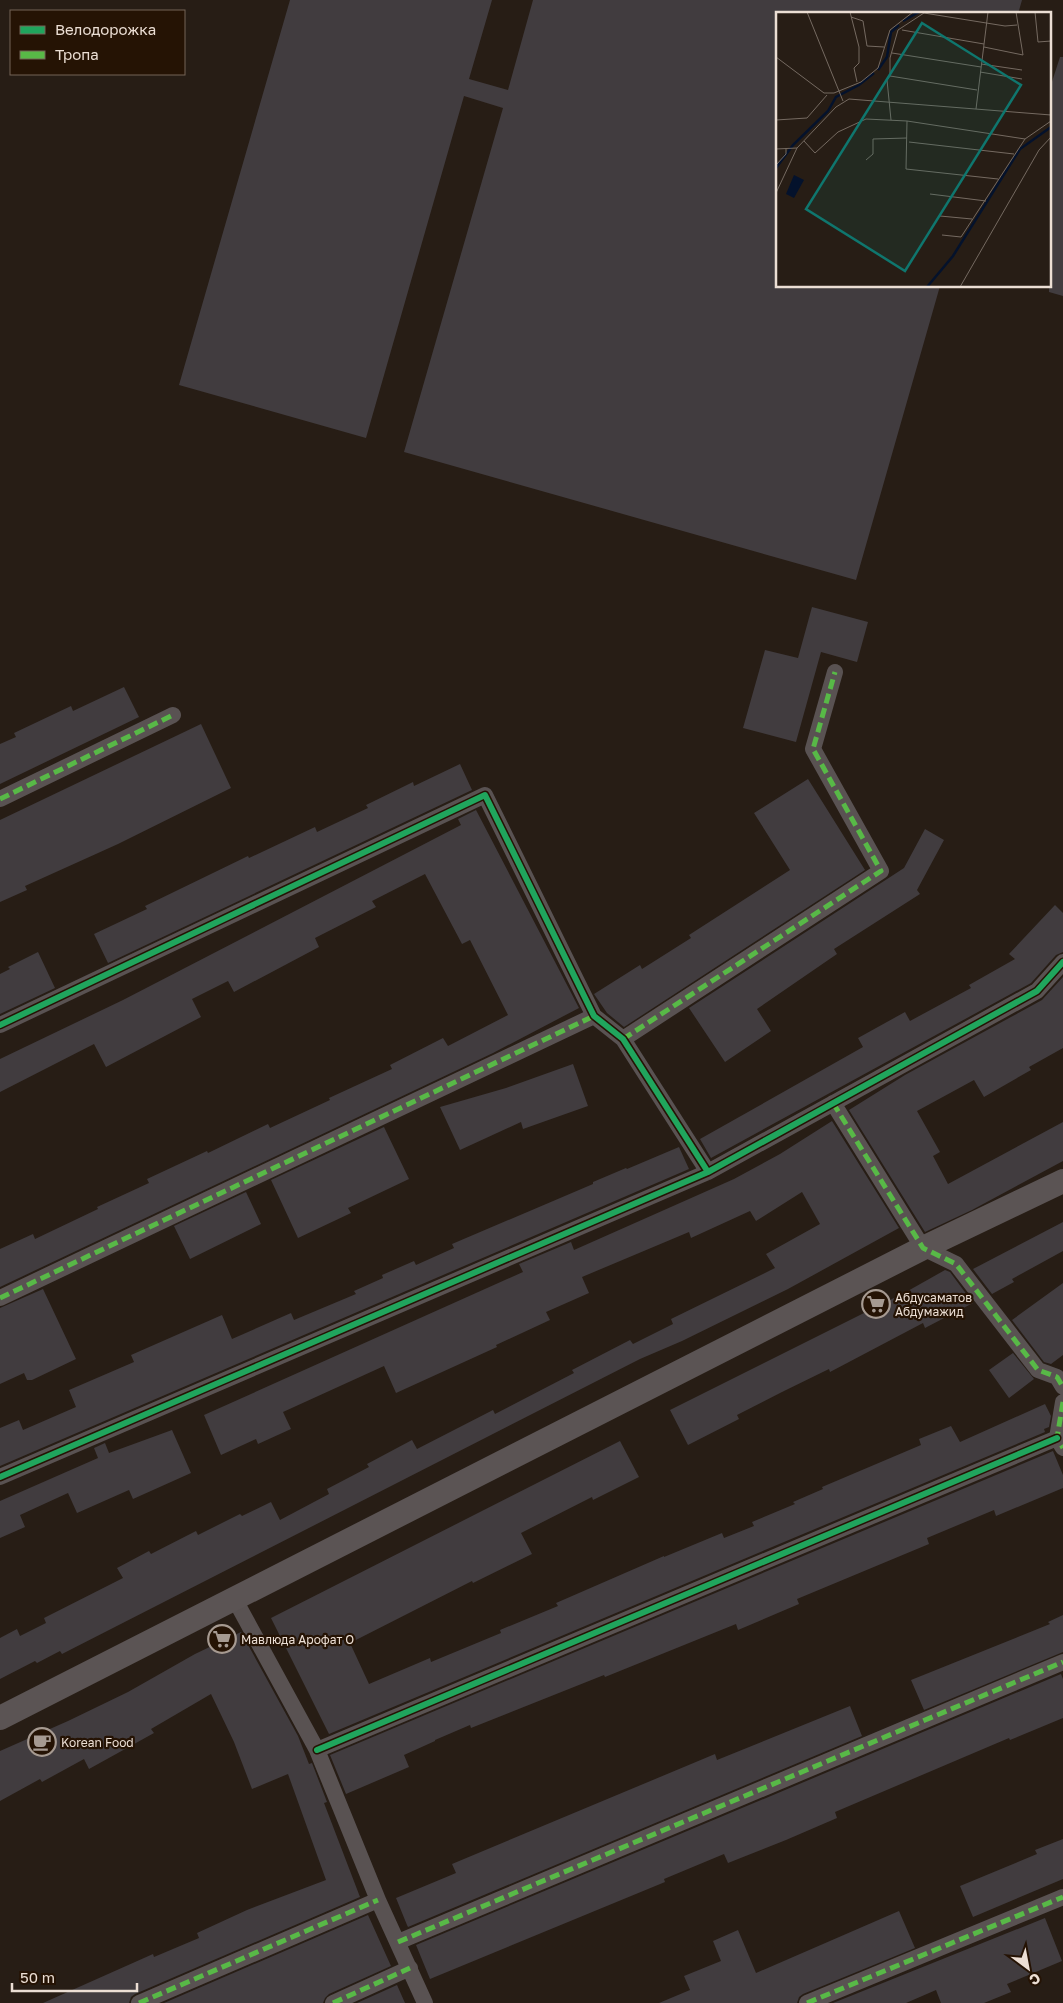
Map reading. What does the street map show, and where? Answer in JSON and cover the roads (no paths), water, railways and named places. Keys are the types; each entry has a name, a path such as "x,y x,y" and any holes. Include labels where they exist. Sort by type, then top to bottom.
{"main road":[{"path":"0,1718 923,1248 1063,1181"}],"street":[{"path":"623,1039 881,871 814,749 835,672"},
{"path":"0,798 173,715"},
{"path":"0,1025 485,795 594,1016 623,1039 708,1172"},
{"path":"0,1477 708,1172 1036,990 1063,962"},
{"path":"0,1298 594,1016"},
{"path":"833,1103 923,1248 956,1264 1038,1370 1058,1377 1063,1387"},
{"path":"317,1750 1060,1443 1063,1402"},
{"path":"234,1598 317,1750 378,1900 426,2003"},
{"path":"398,1942 1063,1662"},
{"path":"808,2003 1063,1897"},
{"path":"139,2003 378,1900"},
{"path":"333,2003 410,1968"}],"place":[{"name":"Абдусаматов Абдумажид","path":"876,1304"},
{"name":"Мавлюда Арофат О","path":"222,1639"},
{"name":"Korean Food","path":"42,1742"}]}
